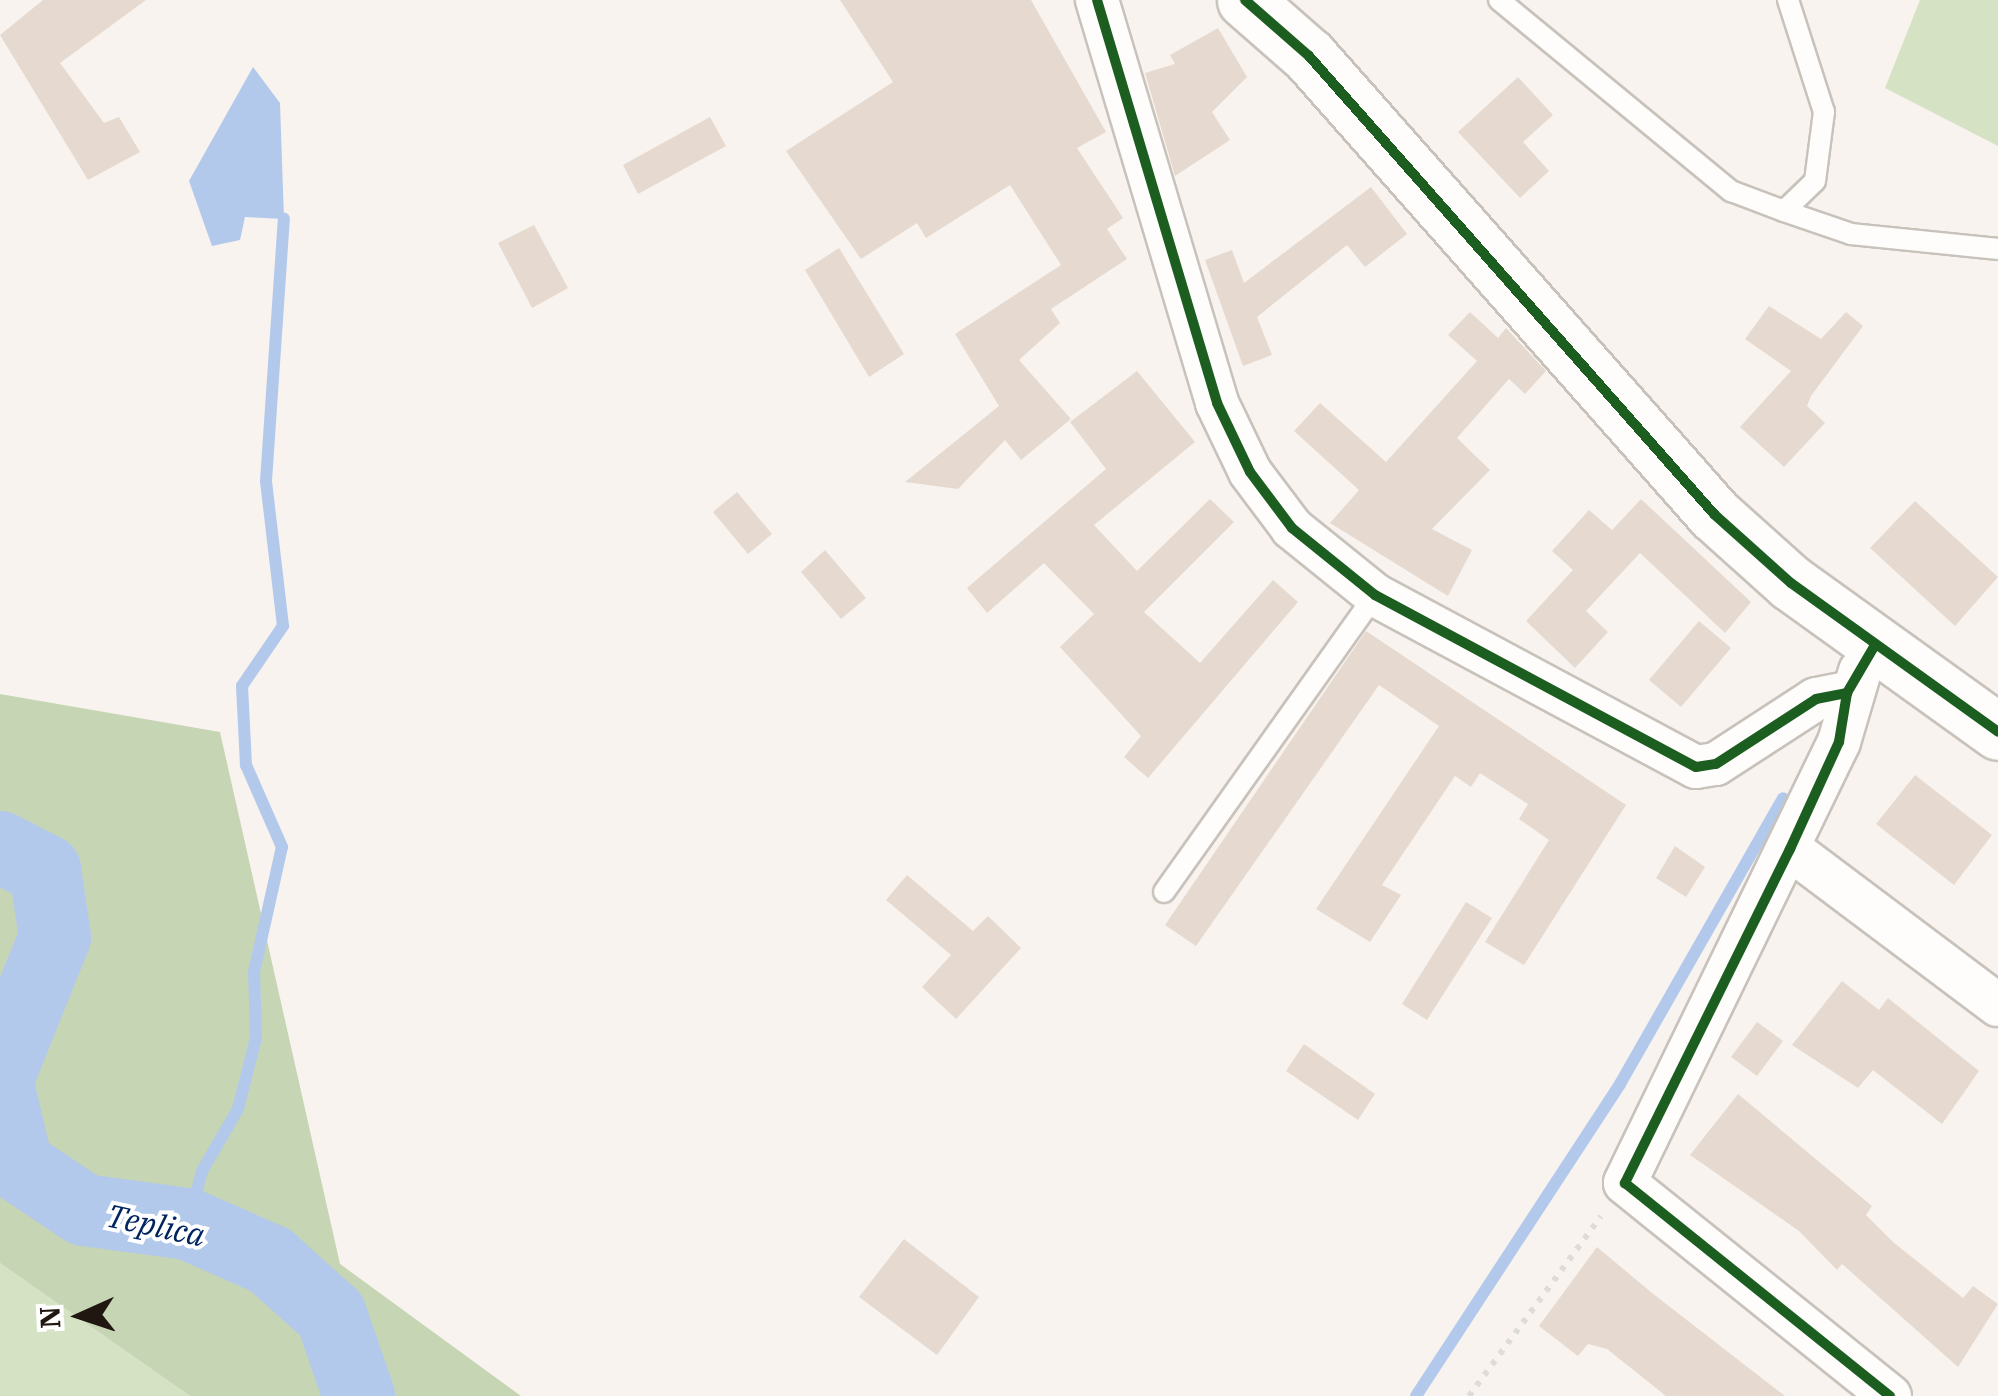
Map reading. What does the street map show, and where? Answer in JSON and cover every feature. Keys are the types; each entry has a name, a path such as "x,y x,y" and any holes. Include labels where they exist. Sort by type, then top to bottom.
{"street":[{"path":"1097,0 1217,404 1250,472 1292,528 1375,594 1696,767 1716,764 1816,699 1847,693"},
{"path":"1245,0 1309,56 1714,514 1875,645 1998,732"},
{"path":"1875,645 1847,693 1840,742 1625,1183 1890,1396"},
{"path":"1790,849 1998,1005"}],"lane":[{"path":"1499,0 1731,191 1851,234 1998,249"},
{"path":"1784,211 1815,182 1824,112 1788,0"},
{"path":"1164,892 1375,594"}],"path":[{"path":"1469,1396 1625,1183"}],"green space":[{"path":"1920,0 1998,0 1998,146 1885,88"},
{"path":"0,694 220,732 340,1264 521,1396 190,1396 0,1263"},
{"path":"0,1263 190,1396 0,1396"}],"water":[{"path":"253,67 280,103 284,219 245,217 240,240 212,246 189,181"}],"building":[{"path":"43,0 146,0 60,63 104,123 119,117 140,152 88,180 0,35"},
{"path":"840,0 1031,0 1106,132 1077,148 1123,218 1107,229 1127,259 1051,309 1060,323 1019,360 1071,419 1021,460 1005,440 958,489 905,482 999,406 955,334 1061,265 1010,185 926,238 917,223 861,259 786,151 893,82"},
{"path":"1218,28 1247,77 1212,112 1230,140 1175,176 1145,73 1175,64 1170,55"},
{"path":"1518,77 1553,115 1523,142 1549,171 1520,198 1458,132"},
{"path":"710,117 726,146 638,194 623,165"},
{"path":"1371,187 1407,234 1365,267 1347,245 1257,317 1272,355 1243,366 1205,260 1232,250 1244,283"},
{"path":"534,225 568,288 532,308 498,243"},
{"path":"839,248 904,354 869,377 805,270"},
{"path":"1769,306 1821,339 1846,312 1863,326 1807,406 1825,423 1784,467 1740,427 1791,371 1745,339"},
{"path":"1470,312 1498,338 1506,328 1546,371 1525,394 1509,379 1457,438 1490,470 1432,529 1472,550 1448,596 1330,523 1359,490 1294,431 1320,403 1386,462 1477,361 1448,335"},
{"path":"1137,371 1195,442 1094,525 1137,571 1210,499 1234,522 1144,612 1200,663 1273,580 1298,602 1148,778 1124,757 1141,736 1060,647 1094,614 1044,563 987,613 967,588 1106,469 1070,422"},
{"path":"737,492 772,534 748,554 713,512"},
{"path":"1641,499 1751,602 1725,633 1640,553 1586,611 1608,632 1575,668 1526,621 1573,570 1552,551 1589,510 1612,530"},
{"path":"1915,501 1998,577 1955,626 1870,548"},
{"path":"825,550 866,598 841,619 801,572"},
{"path":"1699,621 1731,648 1681,707 1649,680"},
{"path":"1366,631 1626,805 1524,965 1485,942 1549,840 1519,819 1528,804 1480,773 1471,787 1455,776 1382,885 1401,895 1370,942 1316,909 1439,726 1379,685 1196,946 1165,925"},
{"path":"1915,775 1992,835 1954,885 1876,824"},
{"path":"1675,846 1705,867 1686,897 1656,878"},
{"path":"907,875 973,931 988,916 1021,948 956,1019 922,987 951,955 886,900"},
{"path":"1466,902 1492,918 1427,1020 1402,1004"},
{"path":"1842,981 1879,1010 1888,998 1979,1071 1942,1124 1873,1070 1858,1088 1792,1045"},
{"path":"1757,1022 1783,1041 1757,1076 1731,1057"},
{"path":"1304,1044 1375,1094 1358,1120 1286,1071"},
{"path":"1738,1094 1872,1206 1866,1215 1893,1242 1963,1298 1973,1286 1998,1304 1958,1367 1842,1264 1837,1270 1799,1231 1690,1155"},
{"path":"904,1239 979,1297 937,1355 859,1297"},
{"path":"1597,1247 1785,1396 1666,1396 1607,1349 1588,1344 1578,1356 1539,1326"}],"waterway":[{"path":"188,1224 202,1171 238,1109 256,1038 254,972 282,847 246,765 242,686 283,626 266,481 284,219"},
{"path":"1416,1396 1620,1084 1783,798"},
{"name":"Teplica","path":"0,847 45,870 55,937 0,1074"},
{"name":"Teplica","path":"0,1093 17,1165 84,1210 188,1224 270,1260 331,1315 359,1396"}],"cycle path":[{"path":"1097,0 1217,403 1250,472 1292,528 1375,595 1696,767 1716,764 1816,699 1847,693"},
{"path":"1245,0 1309,56 1714,514 1791,583 1998,732"},
{"path":"1875,645 1847,693 1839,742 1790,849 1625,1183 1890,1396"}]}
